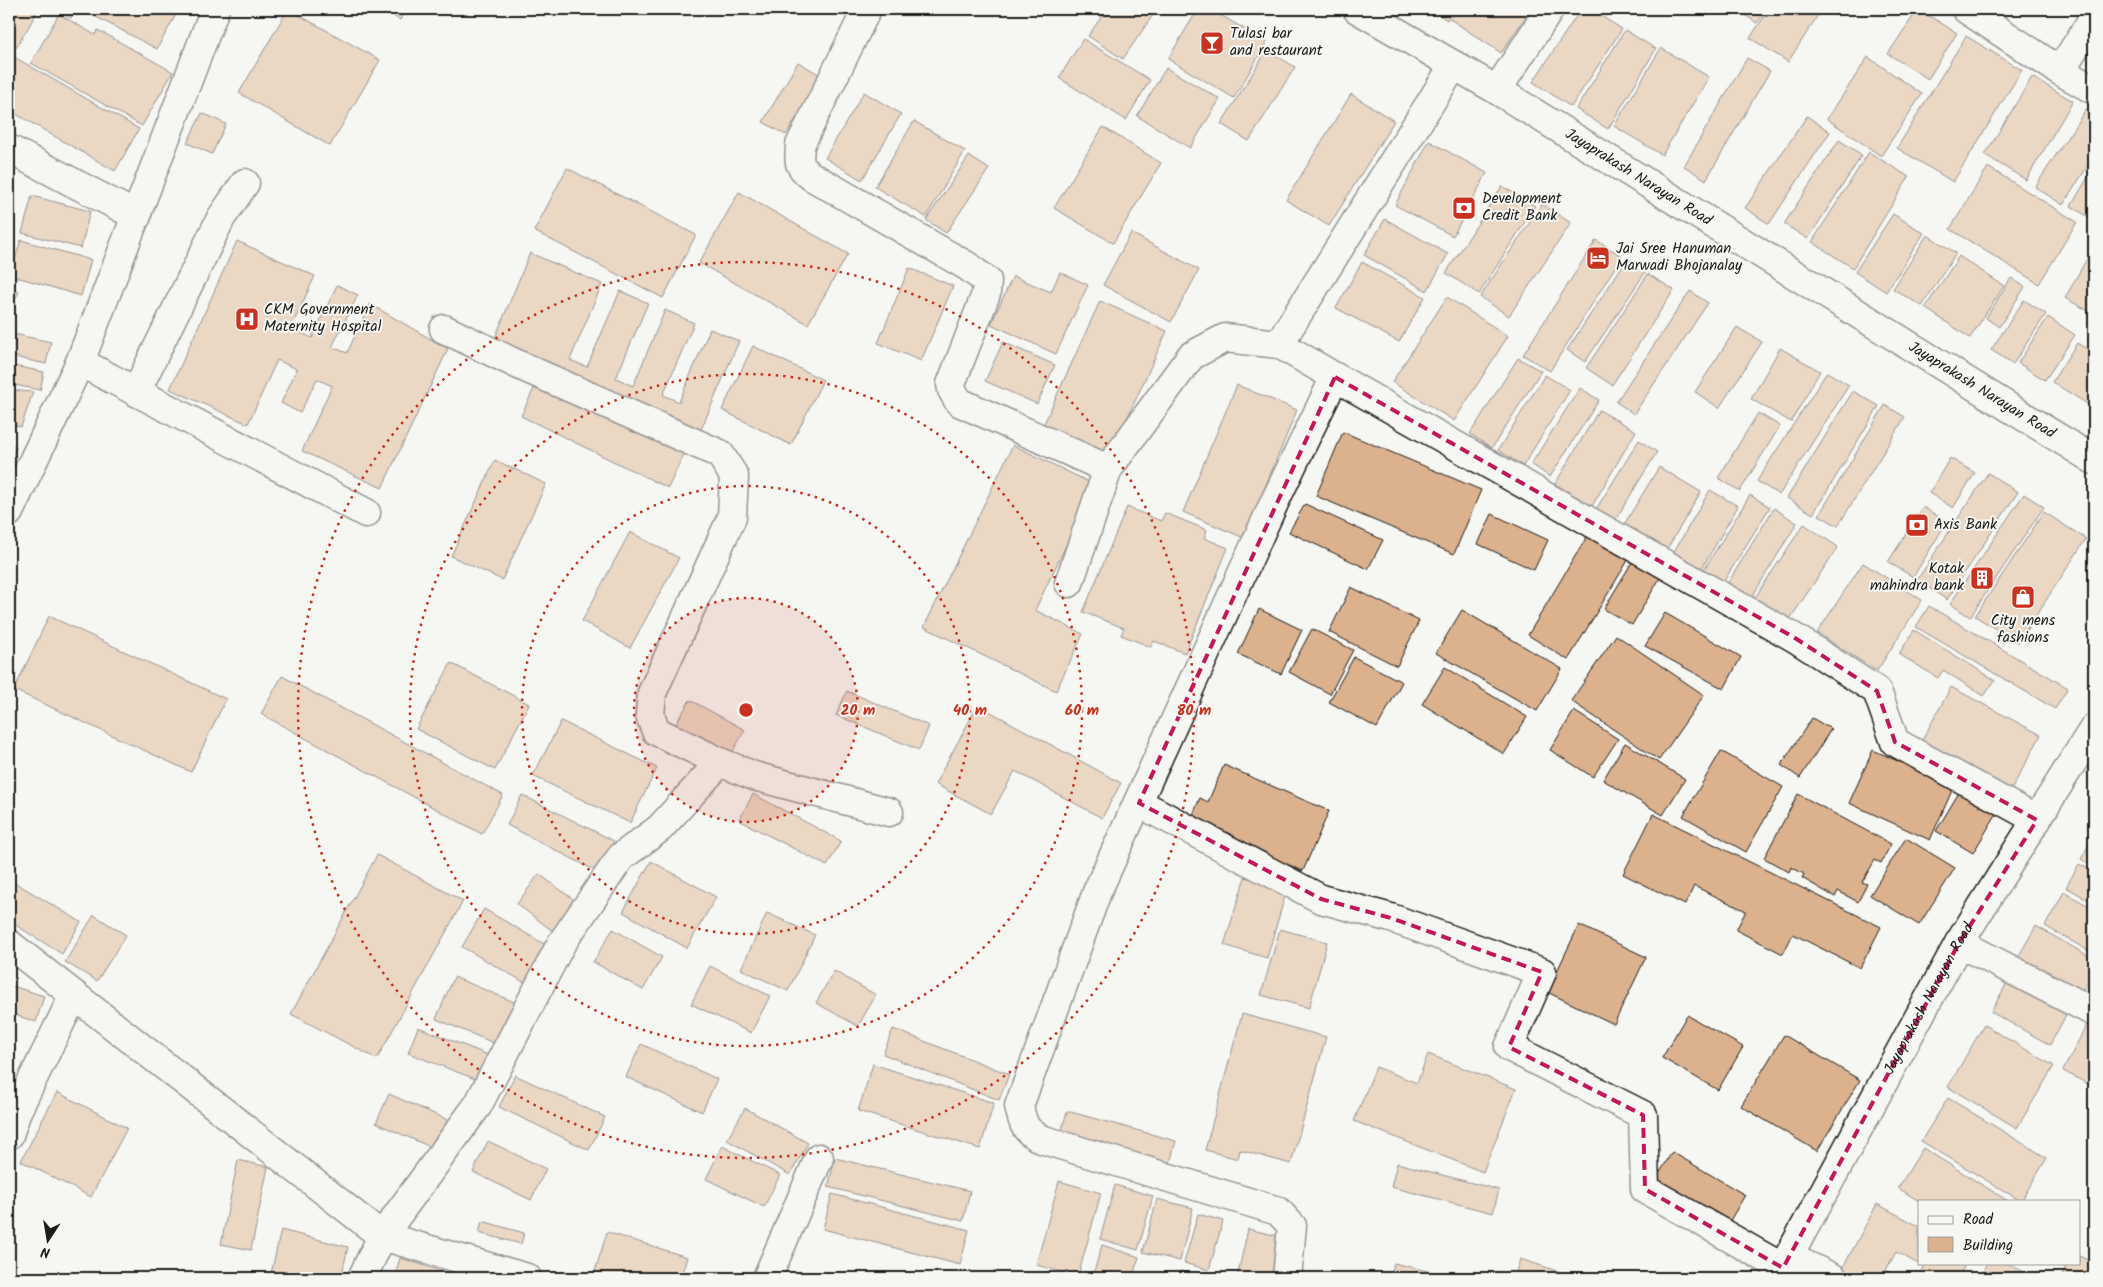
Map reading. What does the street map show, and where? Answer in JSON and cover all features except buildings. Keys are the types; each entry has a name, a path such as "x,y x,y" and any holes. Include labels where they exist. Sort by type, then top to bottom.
{"street":[{"path":"9,512 80,362 215,9"},
{"path":"868,9 800,145 799,163 801,168 811,176 966,266 987,281 986,294 951,384 952,390 959,402 1108,469"},
{"name":"Jayaprakash Narayan Road","path":"1357,9 1497,90 2094,460"},
{"path":"1497,90 1550,9"},
{"path":"1966,9 2060,71 2094,90"},
{"path":"2060,71 2094,17"},
{"path":"1279,344 1454,65"},
{"path":"9,149 137,216"},
{"path":"136,392 221,218 245,183"},
{"path":"444,329 521,366 720,454 734,476 732,517 652,693 650,715 656,731 754,776 889,812"},
{"path":"1069,583 1108,469 1191,356 1225,338 1279,344 1794,638 1877,691 1895,742 2037,820"},
{"path":"80,362 366,513"},
{"path":"1287,1278 1292,1226 1278,1212 1044,1140 1031,1134 1023,1123 1019,1106 1098,892 1275,501 1336,377"},
{"name":"Jayaprakash Narayan Road","path":"1783,1268 1959,943 2094,728"},
{"path":"362,1278 382,1236 478,1105 562,944 621,857 660,828 720,762"},
{"path":"1139,803 1321,899 1391,918 1542,972 1509,1047 1644,1115 1645,1189 1783,1268 1833,1278"},
{"path":"1959,943 2094,1012"},
{"path":"9,944 382,1236 527,1278"},
{"path":"9,1135 17,1112 74,996"},
{"path":"767,1278 819,1158"}],"highlighted area":[{"path":"1335,377 1795,638 1877,691 1895,742 2037,820 1959,943 1783,1268 1645,1189 1643,1115 1509,1047 1542,972 1391,918 1321,899 1139,803"}],"place":[{"name":"Tulasi bar and restaurant","path":"1212,43"},
{"name":"Development Credit Bank","path":"1464,208"},
{"name":"Jai Sree Hanuman Marwadi Bhojanalay","path":"1598,258"},
{"name":"CKM Government Maternity Hospital","path":"247,319"},
{"name":"Axis Bank","path":"1917,525"},
{"name":"Kotak mahindra bank","path":"1982,578"},
{"name":"City mens fashions","path":"2023,597"}]}
